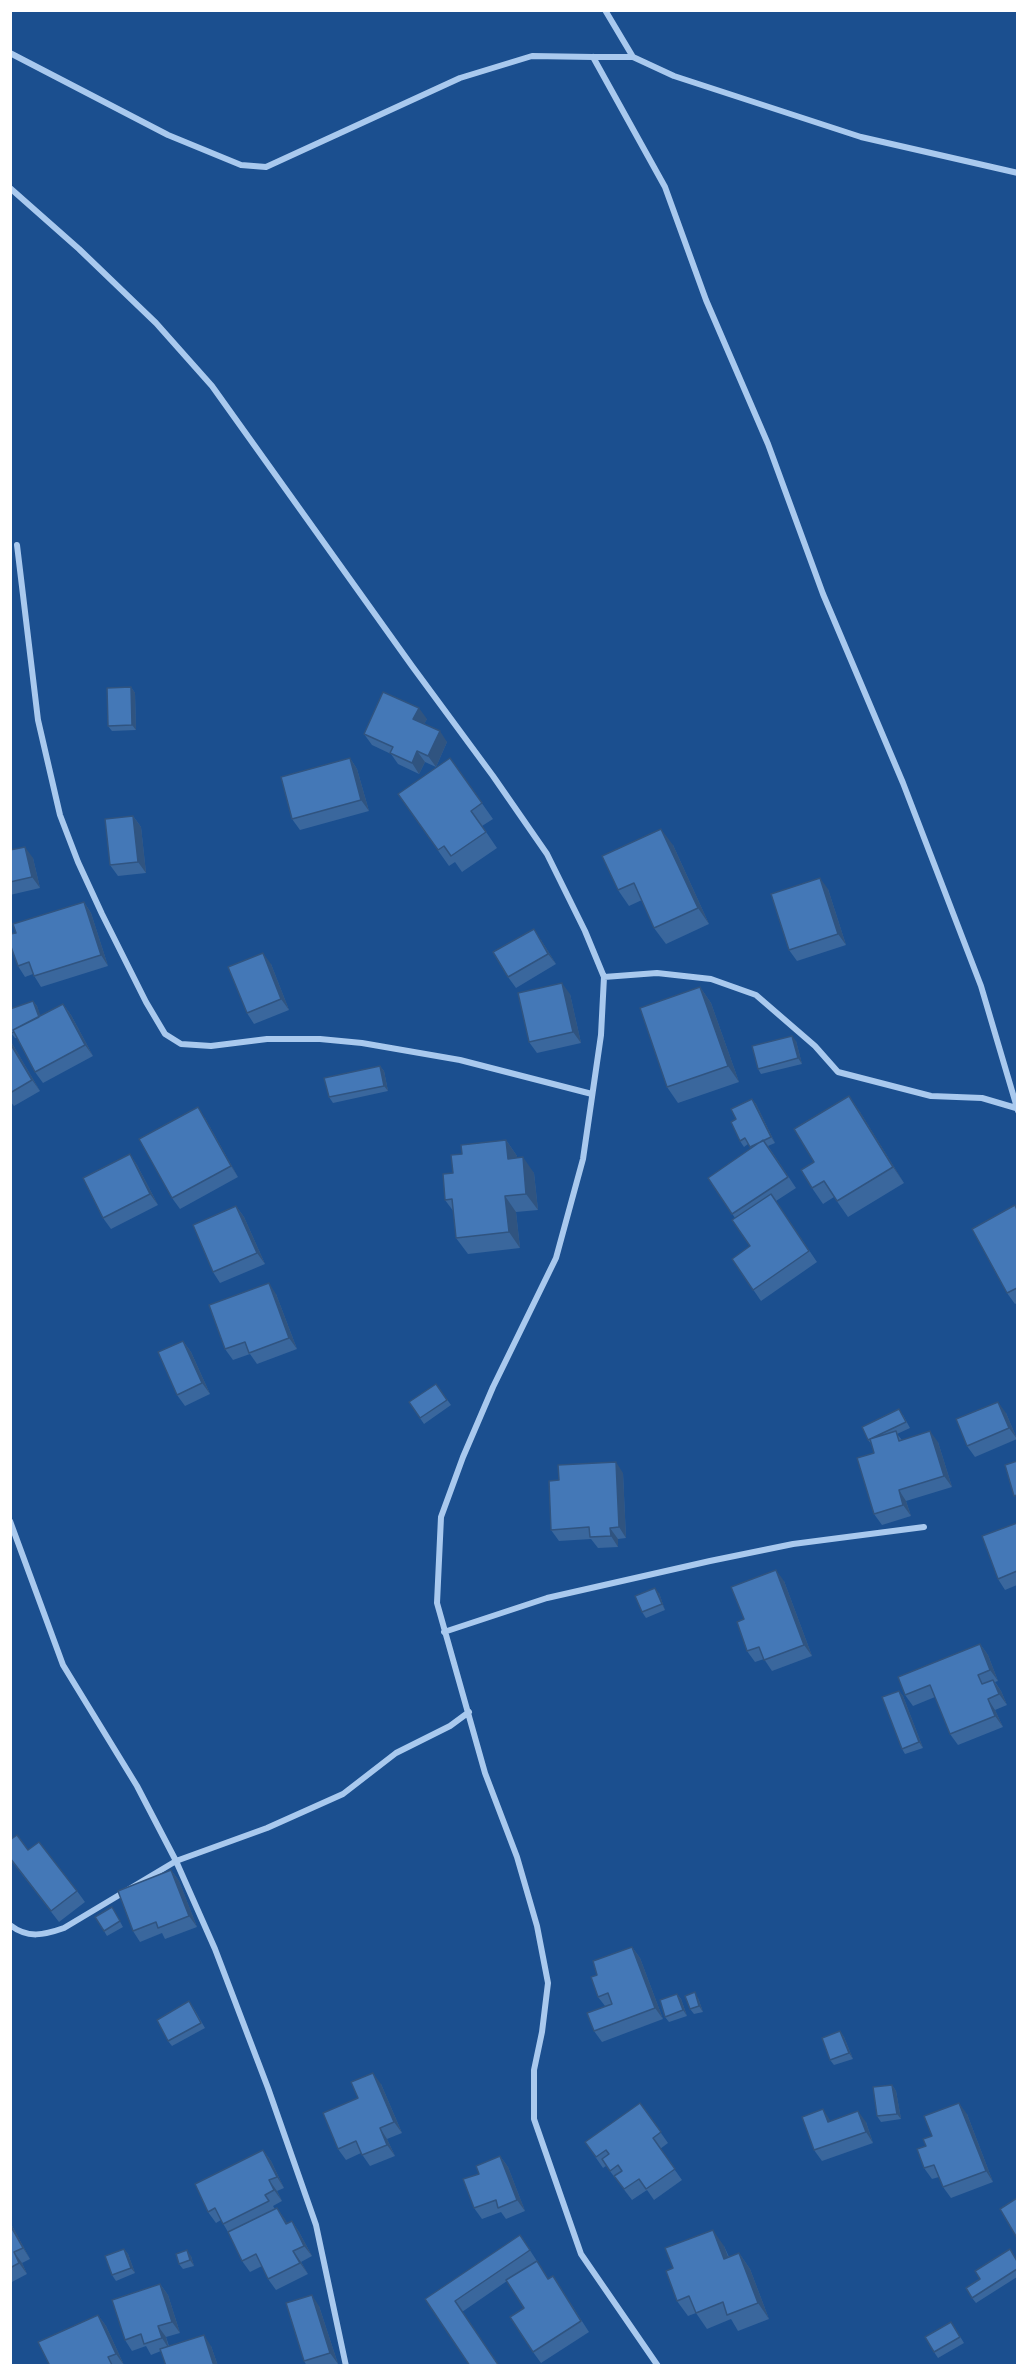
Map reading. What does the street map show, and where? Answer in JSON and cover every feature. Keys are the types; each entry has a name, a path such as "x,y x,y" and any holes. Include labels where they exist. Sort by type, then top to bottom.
{"street":[{"path":"605,10 633,57"},
{"path":"10,53 168,135 241,165 266,167 460,78 532,56 633,57 674,76 861,137 1017,173"},
{"path":"593,57 665,187 706,300 768,444 823,594 903,783 973,965 1017,1109"},
{"path":"10,188 79,249 156,323 212,386 405,656 494,776 547,854 604,977 602,1035 583,1159 556,1258 493,1387 462,1457 441,1517 437,1604 485,1773 517,1857 537,1926 548,1983 542,2032 534,2070 534,2119 580,2254 658,2366"},
{"path":"17,545 38,720 60,815 102,914 146,1002 165,1034 181,1044 211,1046 267,1039 320,1039 362,1043 460,1060 592,1094"},
{"path":"604,977 657,973 711,979 756,995 815,1046 838,1072 931,1096 982,1098 1017,1109"},
{"path":"10,1521 63,1665 137,1786 176,1861 215,1949 316,2225 346,2366"},
{"path":"444,1632 547,1598 710,1561 793,1544 924,1527"},
{"path":"10,1925 32,1936 48,1934 64,1928 176,1861 267,1828 343,1794 396,1753 450,1726 469,1712"}],"building":[{"path":"131,687 132,725 108,726 107,688"},
{"path":"383,692 419,708 413,719 440,731 428,756 417,751 412,763 390,753 393,747 364,734"},
{"path":"350,758 361,800 292,819 281,777"},
{"path":"450,758 482,803 471,811 486,832 451,856 444,846 438,850 398,794"},
{"path":"133,816 138,862 110,865 105,819"},
{"path":"661,829 698,908 654,928 634,883 618,890 602,856"},
{"path":"25,847 32,877 10,882 10,850"},
{"path":"820,878 838,934 789,950 771,894"},
{"path":"84,902 101,955 34,976 29,962 18,966 10,944 10,934 16,933 13,924"},
{"path":"534,929 548,954 508,977 493,952"},
{"path":"263,953 281,999 247,1013 228,967"},
{"path":"562,983 573,1032 529,1042 518,993"},
{"path":"700,987 728,1066 667,1087 640,1008"},
{"path":"33,1001 39,1017 11,1033 10,1009"},
{"path":"63,1004 85,1045 35,1072 13,1030"},
{"path":"792,1036 798,1058 758,1069 752,1046"},
{"path":"10,1043 32,1080 10,1093"},
{"path":"380,1066 384,1086 329,1097 324,1078"},
{"path":"849,1096 893,1167 837,1201 824,1181 812,1188 801,1170 814,1162 794,1129"},
{"path":"752,1099 771,1137 750,1147 745,1138 740,1141 731,1122 736,1119 731,1109"},
{"path":"198,1107 231,1166 172,1198 139,1139"},
{"path":"506,1140 508,1159 523,1157 526,1194 505,1196 509,1232 456,1238 452,1199 445,1200 443,1174 453,1173 451,1155 462,1154 461,1145"},
{"path":"763,1140 788,1177 732,1214 708,1178"},
{"path":"130,1154 150,1194 103,1218 83,1178"},
{"path":"771,1194 809,1251 753,1290 732,1259 750,1246 732,1220"},
{"path":"1015,1205 1017,1210 1017,1288 1007,1293 972,1229"},
{"path":"236,1206 257,1253 213,1272 193,1225"},
{"path":"269,1283 289,1338 249,1353 245,1342 225,1349 209,1305"},
{"path":"183,1341 202,1383 177,1395 158,1352"},
{"path":"436,1384 447,1400 420,1418 409,1402"},
{"path":"998,1402 1009,1428 967,1446 956,1419"},
{"path":"899,1409 906,1422 868,1440 862,1427"},
{"path":"896,1431 899,1441 930,1431 944,1476 899,1490 903,1505 874,1514 857,1458 874,1453 870,1439"},
{"path":"1017,1461 1017,1495 1014,1496 1005,1465"},
{"path":"616,1462 619,1527 610,1528 611,1536 590,1537 589,1527 551,1530 549,1481 559,1480 558,1465"},
{"path":"1017,1523 1017,1571 998,1579 982,1536"},
{"path":"776,1570 804,1645 764,1660 759,1647 747,1651 737,1622 744,1619 731,1587"},
{"path":"655,1588 662,1604 642,1612 635,1596"},
{"path":"980,1644 990,1670 978,1675 982,1684 993,1680 999,1694 988,1699 995,1716 950,1734 930,1685 905,1695 898,1677"},
{"path":"899,1691 919,1742 902,1749 882,1697"},
{"path":"17,1835 28,1850 39,1842 77,1891 51,1911 10,1858 10,1840"},
{"path":"171,1870 189,1916 158,1928 156,1922 133,1931 118,1891"},
{"path":"112,1907 120,1921 104,1931 95,1917"},
{"path":"632,1947 655,2008 594,2031 587,2013 612,2004 608,1993 598,1997 591,1977 597,1975 593,1961"},
{"path":"695,1992 699,2006 690,2009 685,1996"},
{"path":"677,1994 683,2010 665,2017 660,2000"},
{"path":"189,2001 201,2023 168,2041 157,2020"},
{"path":"840,2031 849,2053 830,2060 822,2038"},
{"path":"373,2073 394,2122 380,2128 387,2145 362,2155 356,2141 338,2149 323,2113 358,2098 351,2082"},
{"path":"892,2085 897,2114 877,2116 873,2087"},
{"path":"640,2103 661,2132 653,2138 675,2169 646,2189 639,2179 624,2189 614,2176 622,2171 618,2165 610,2171 602,2159 609,2154 606,2150 596,2157 585,2142"},
{"path":"959,2103 986,2171 943,2187 934,2165 924,2168 917,2149 926,2146 923,2139 932,2136 924,2116"},
{"path":"823,2109 828,2122 858,2111 866,2132 814,2150 802,2117"},
{"path":"263,2150 277,2177 269,2180 274,2190 265,2195 269,2201 223,2224 215,2208 208,2212 195,2184"},
{"path":"500,2156 517,2200 498,2208 496,2200 474,2208 463,2179 479,2174 476,2166"},
{"path":"1017,2198 1017,2238 1000,2209"},
{"path":"277,2208 286,2224 292,2221 304,2246 293,2251 300,2263 268,2279 256,2254 242,2261 228,2232"},
{"path":"10,2225 23,2248 14,2252 19,2263 10,2268"},
{"path":"713,2230 724,2259 739,2253 758,2303 727,2315 723,2302 696,2313 689,2296 677,2301 666,2271 673,2268 665,2248"},
{"path":"520,2235 530,2250 455,2301 499,2366 470,2366 425,2299"},
{"path":"124,2249 131,2268 112,2275 105,2256"},
{"path":"1010,2249 1017,2261 1017,2269 972,2298 966,2288 980,2279 975,2271"},
{"path":"187,2250 190,2260 179,2264 176,2254"},
{"path":"537,2261 548,2279 553,2276 581,2321 533,2352 510,2317 524,2308 506,2280"},
{"path":"160,2284 172,2322 158,2326 162,2338 144,2344 141,2334 125,2340 112,2300"},
{"path":"312,2295 330,2353 304,2361 286,2303"},
{"path":"98,2315 116,2354 108,2357 112,2365 50,2366 38,2342"},
{"path":"951,2322 960,2337 934,2352 925,2337"},
{"path":"204,2335 214,2366 166,2366 160,2349"}]}
